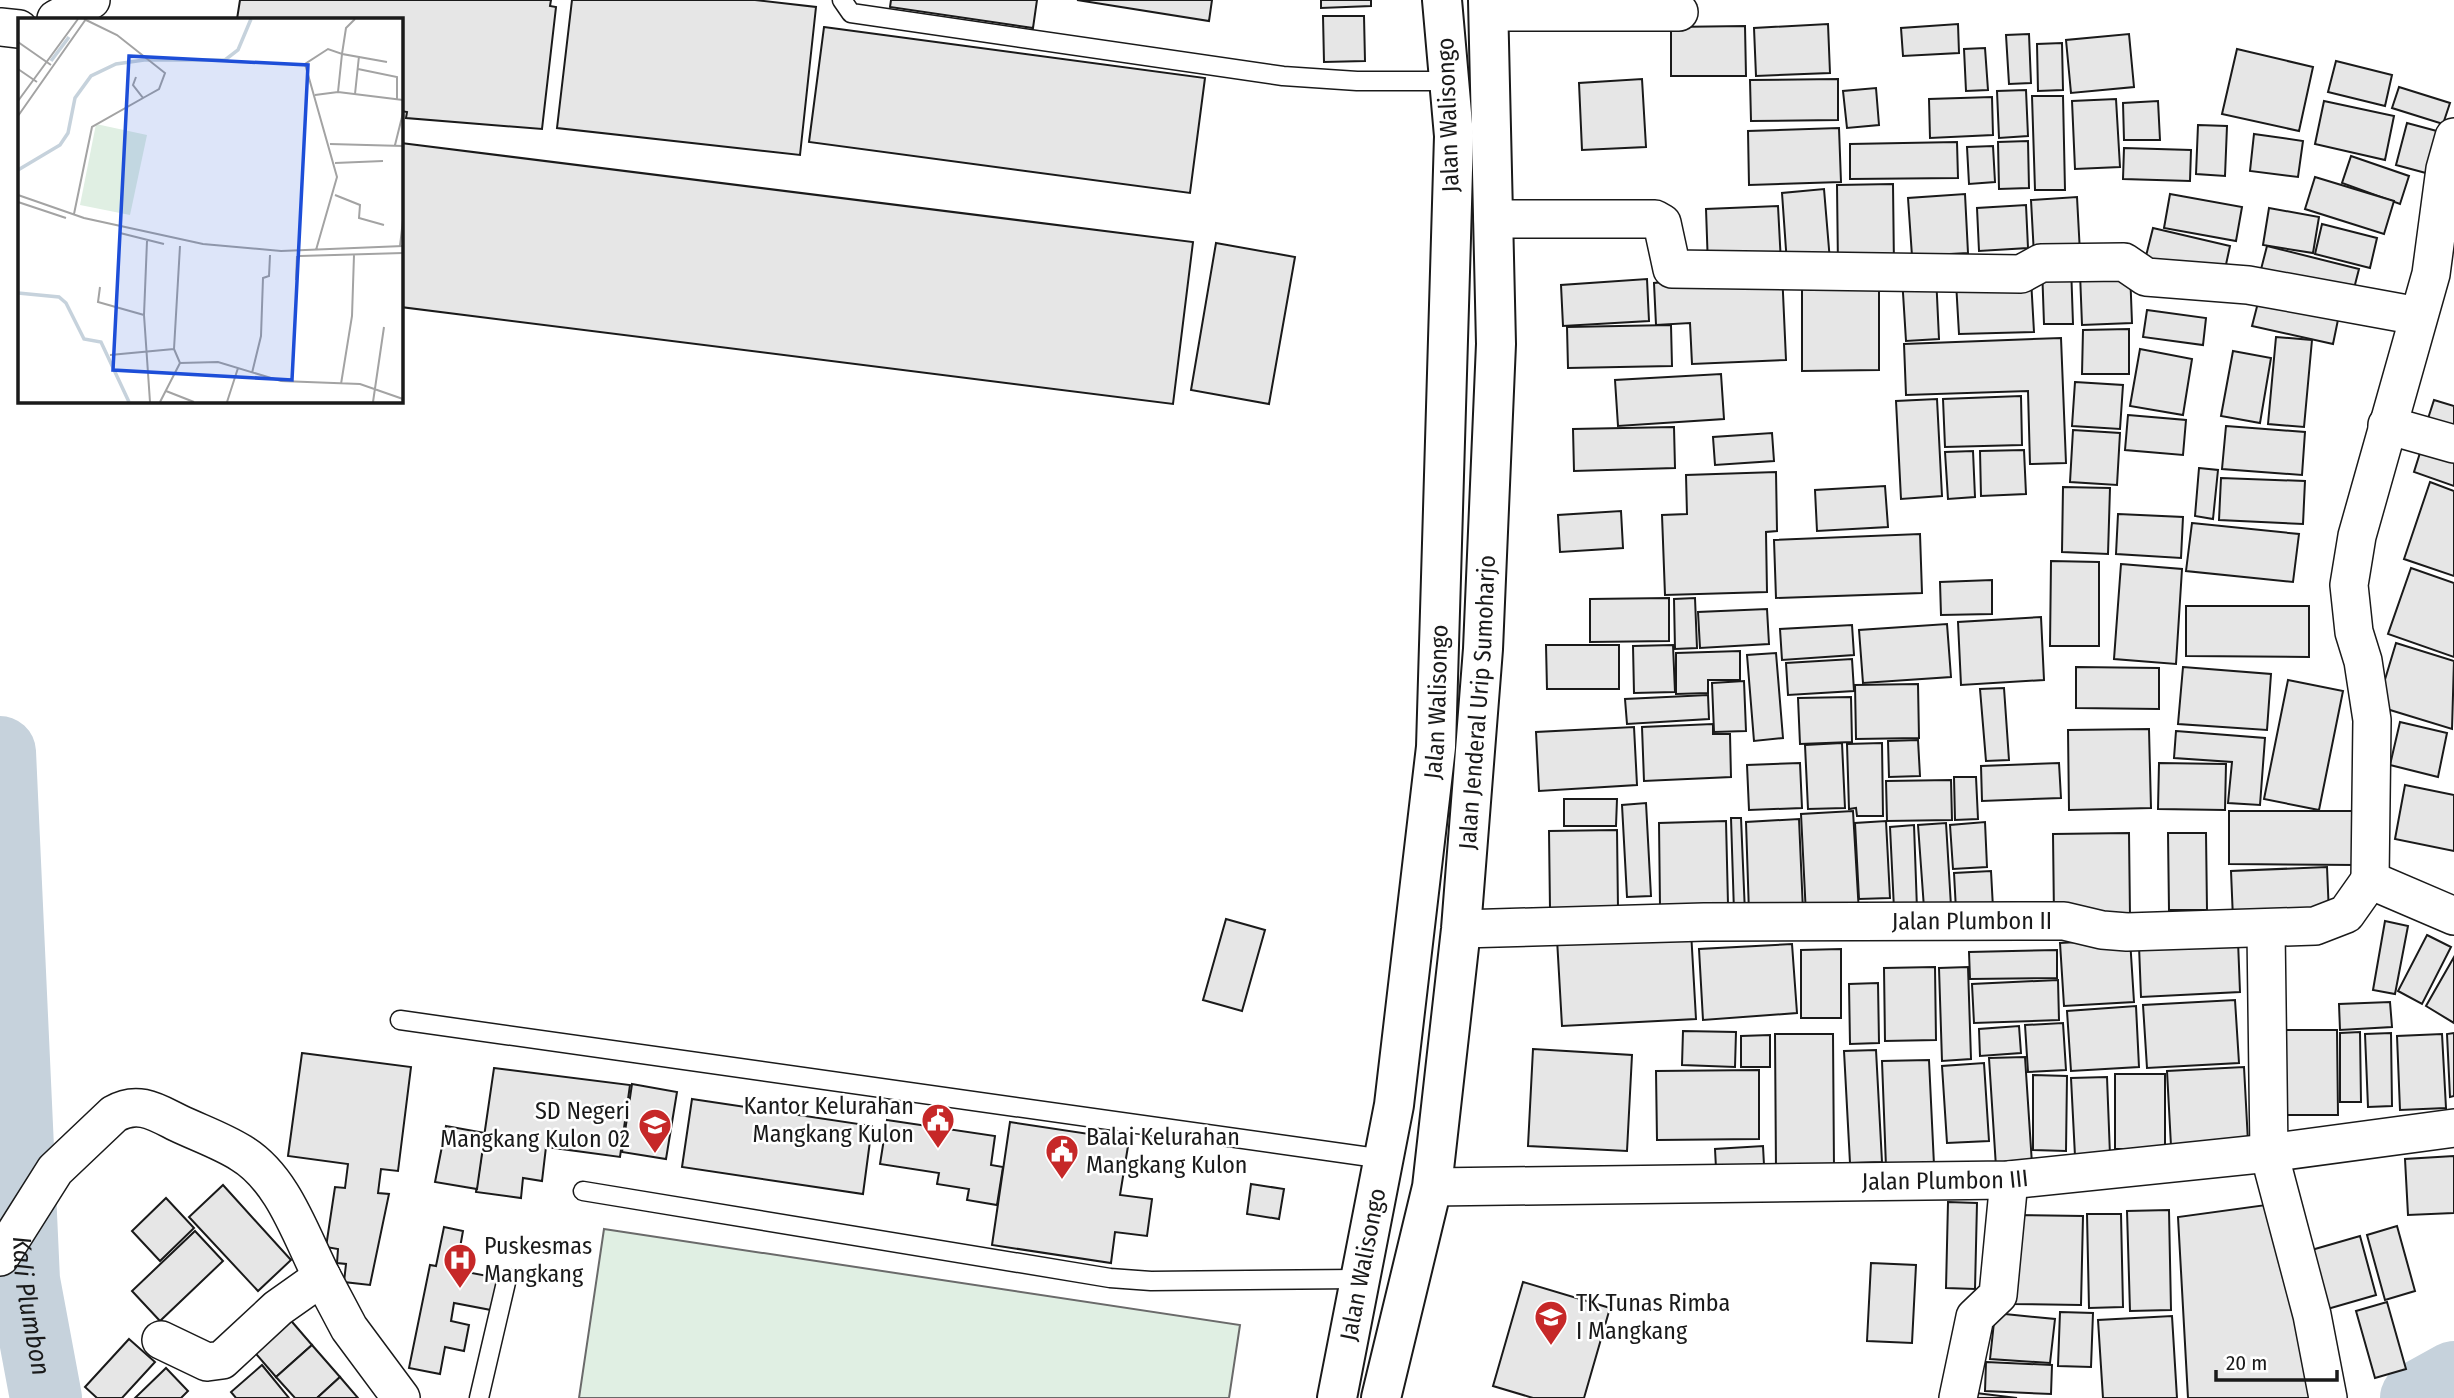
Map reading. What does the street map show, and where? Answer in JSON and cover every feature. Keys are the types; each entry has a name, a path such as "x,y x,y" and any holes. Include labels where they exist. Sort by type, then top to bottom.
{"highway":[{"name":"Jalan Walisongo","path":"1337,1398 1357,1279 1384,1158 1436,747 1454,136 1442,0"},
{"name":"Jalan Jenderal Urip Sumoharjo","path":"1381,1398 1432,1187 1461,929 1483,649 1496,344 1489,6"},
{"path":"1439,640 1483,649"}],"street":[{"path":"58,18 91,0"},
{"path":"1489,6 1679,12"},
{"path":"0,27 18,29"},
{"path":"2454,136 2445,169 2431,274 2357,536 2349,585 2354,632 2363,661 2372,720 2370,880 2454,916"},
{"path":"1493,219 1655,219 1662,223 1667,235 1672,269 2021,274 2041,263 2124,262 2146,277 2248,285 2418,316"},
{"path":"2387,425 2454,444"},
{"name":"Jalan Plumbon II","path":"1461,929 1704,922 2064,921 2102,930 2127,932 2266,930 2329,923 2346,914 2370,880"},
{"path":"2266,930 2269,1153 2312,1315 2328,1398"},
{"path":"0,1258 55,1170 114,1114 124,1108 142,1106 243,1153 265,1175 284,1201 349,1328 401,1398"},
{"name":"Jalan Plumbon III","path":"1432,1187 2009,1180 2269,1153 2454,1128"},
{"path":"1958,1398 1975,1317 1998,1295 2009,1180"},
{"path":"160,1340 207,1362 222,1360 278,1308 322,1277"}],"lane":[{"path":"842,0 851,13 1283,76 1357,81 1450,81"},
{"path":"400,1020 1384,1158"},
{"path":"583,1191 1110,1278 1151,1281 1357,1279"},
{"path":"479,1398 508,1278"}],"green space":[{"path":"604,1229 1240,1325 1229,1398 579,1398"}],"building":[{"path":"240,0 551,0 550,6 556,7 542,129 406,118 407,112 402,111 402,18 237,18"},
{"path":"572,0 755,0 816,7 800,155 557,128"},
{"path":"891,0 1037,0 1033,28 890,7"},
{"path":"1077,0 1212,0 1209,21"},
{"path":"1321,0 1371,0 1371,6 1321,8"},
{"path":"1323,16 1364,16 1365,61 1324,62"},
{"path":"1828,24 1830,73 1756,76 1754,28"},
{"path":"1958,24 1959,53 1903,56 1901,28"},
{"path":"1745,26 1746,76 1671,76 1671,27"},
{"path":"824,27 1205,78 1190,193 809,142"},
{"path":"2029,34 2031,83 2009,84 2006,35"},
{"path":"2129,34 2134,87 2071,93 2066,40"},
{"path":"2062,43 2063,90 2038,91 2037,44"},
{"path":"1985,48 1988,90 1966,91 1964,49"},
{"path":"2237,49 2313,67 2299,131 2222,114"},
{"path":"2336,61 2392,75 2385,106 2328,92"},
{"path":"1642,79 1646,147 1582,150 1579,83"},
{"path":"1838,79 1838,120 1751,121 1750,80"},
{"path":"2399,87 2450,103 2443,124 2392,108"},
{"path":"1876,88 1879,125 1847,128 1843,91"},
{"path":"2026,90 2028,136 1999,138 1997,91"},
{"path":"2032,96 2063,96 2065,190 2035,190"},
{"path":"1992,97 1993,135 1930,138 1929,99"},
{"path":"2116,99 2120,167 2075,169 2072,101"},
{"path":"2158,101 2160,140 2124,140 2123,103"},
{"path":"2324,101 2394,116 2385,160 2315,144"},
{"path":"2407,123 2448,134 2437,176 2396,165"},
{"path":"2198,125 2227,126 2225,176 2196,174"},
{"path":"1839,128 1841,182 1749,185 1748,131"},
{"path":"2254,134 2303,141 2298,177 2250,171"},
{"path":"2028,141 2029,188 1999,189 1998,142"},
{"path":"1957,142 1958,178 1850,179 1850,144"},
{"path":"402,143 1193,242 1173,404 402,307"},
{"path":"1993,146 1995,182 1969,184 1967,147"},
{"path":"2124,148 2191,150 2190,181 2123,179"},
{"path":"2351,156 2409,176 2400,204 2342,183"},
{"path":"2315,177 2394,201 2384,234 2305,209"},
{"path":"1893,184 1894,267 1838,267 1837,185"},
{"path":"1824,189 1830,261 1787,264 1782,193"},
{"path":"1965,194 1968,253 1912,256 1908,198"},
{"path":"2170,194 2242,207 2236,241 2164,228"},
{"path":"2077,197 2080,253 2034,255 2031,200"},
{"path":"2026,205 2028,248 1979,251 1977,208"},
{"path":"1778,206 1781,263 1708,266 1706,209"},
{"path":"2269,208 2319,217 2313,253 2263,245"},
{"path":"2322,224 2377,238 2370,268 2315,254"},
{"path":"2153,228 2230,246 2222,283 2144,264"},
{"path":"1216,243 1295,257 1269,404 1191,390"},
{"path":"2267,246 2359,269 2350,304 2258,281"},
{"path":"2071,265 2073,324 2044,324 2042,266"},
{"path":"2130,270 2132,323 2082,325 2080,273"},
{"path":"1782,271 1786,360 1692,364 1690,323 1656,325 1654,283"},
{"path":"1936,275 1939,339 1906,341 1902,277"},
{"path":"1647,279 1649,321 1563,326 1561,285"},
{"path":"2031,279 2034,332 1959,334 1956,282"},
{"path":"1879,281 1879,370 1802,371 1802,282"},
{"path":"2261,291 2340,310 2333,344 2252,326"},
{"path":"2147,310 2206,318 2203,345 2143,337"},
{"path":"1671,325 1672,366 1568,368 1567,327"},
{"path":"2129,329 2129,374 2082,374 2083,330"},
{"path":"2276,337 2312,340 2304,427 2268,424"},
{"path":"2061,338 2066,463 2030,464 2028,391 1906,395 1904,344"},
{"path":"2140,349 2192,359 2183,415 2130,406"},
{"path":"2233,351 2271,358 2260,423 2221,416"},
{"path":"1721,374 1724,419 1618,426 1615,380"},
{"path":"2075,382 2123,385 2120,429 2072,426"},
{"path":"2021,396 2022,445 1945,447 1943,399"},
{"path":"1937,399 1942,496 1901,499 1896,401"},
{"path":"2434,400 2454,406 2454,440 2424,431"},
{"path":"2128,415 2186,420 2183,455 2125,450"},
{"path":"2226,426 2305,432 2302,475 2222,469"},
{"path":"1674,427 1675,468 1574,471 1573,429"},
{"path":"2073,430 2120,433 2117,485 2070,482"},
{"path":"1772,433 1774,461 1715,465 1713,437"},
{"path":"2425,437 2454,446 2454,486 2414,472"},
{"path":"2024,450 2026,494 1981,496 1980,451"},
{"path":"1973,451 1975,497 1948,499 1945,452"},
{"path":"2199,468 2218,470 2213,519 2195,516"},
{"path":"1776,472 1777,531 1766,532 1767,592 1665,595 1662,515 1687,514 1686,475"},
{"path":"2221,478 2305,481 2303,524 2219,520"},
{"path":"2430,482 2454,491 2454,576 2404,559"},
{"path":"1885,486 1888,527 1817,531 1815,490"},
{"path":"2063,487 2110,488 2108,554 2062,552"},
{"path":"1621,511 1623,548 1560,552 1558,515"},
{"path":"2118,514 2183,517 2181,558 2116,554"},
{"path":"2192,523 2299,534 2293,582 2186,571"},
{"path":"1920,534 1922,593 1776,598 1774,540"},
{"path":"2051,561 2099,562 2099,646 2050,646"},
{"path":"2121,564 2182,569 2176,664 2114,659"},
{"path":"2411,568 2454,583 2454,657 2388,634"},
{"path":"1992,580 1992,614 1941,615 1940,582"},
{"path":"1669,598 1669,641 1590,642 1590,599"},
{"path":"1695,598 1697,648 1675,649 1674,599"},
{"path":"2186,606 2309,606 2309,657 2186,656"},
{"path":"1767,609 1769,644 1700,648 1698,612"},
{"path":"2041,617 2044,680 1961,685 1958,622"},
{"path":"1947,624 1951,677 1863,683 1859,630"},
{"path":"1852,625 1854,655 1782,660 1780,629"},
{"path":"2396,643 2454,661 2452,729 2377,706"},
{"path":"1546,645 1619,645 1619,689 1547,689"},
{"path":"1673,645 1675,692 1634,693 1633,646"},
{"path":"1740,651 1740,680 1708,680 1708,693 1676,694 1676,653"},
{"path":"1776,653 1783,738 1754,741 1747,655"},
{"path":"1852,659 1854,691 1788,695 1786,663"},
{"path":"2076,667 2159,668 2159,709 2076,708"},
{"path":"2183,667 2271,674 2267,730 2178,724"},
{"path":"2288,680 2343,691 2319,810 2264,799"},
{"path":"1744,681 1746,731 1714,732 1712,683"},
{"path":"1918,684 1919,738 1856,739 1855,685"},
{"path":"2004,688 2009,760 1986,761 1980,689"},
{"path":"1708,695 1709,719 1627,724 1625,699"},
{"path":"1851,697 1852,742 1800,744 1798,698"},
{"path":"2400,722 2447,733 2438,777 2390,765"},
{"path":"1713,724 1713,734 1730,734 1731,777 1644,781 1642,727"},
{"path":"1634,727 1637,785 1539,791 1536,732"},
{"path":"2149,729 2151,808 2069,810 2068,730"},
{"path":"2176,731 2265,738 2260,805 2228,803 2232,762 2174,758"},
{"path":"1918,740 1920,776 1889,777 1888,741"},
{"path":"1842,743 1845,808 1808,809 1805,745"},
{"path":"1882,743 1883,816 1857,816 1856,808 1849,809 1847,744"},
{"path":"1800,763 1802,808 1749,810 1747,765"},
{"path":"2059,763 2061,798 1982,801 1981,766"},
{"path":"2159,763 2226,764 2225,810 2158,809"},
{"path":"1954,777 1976,777 1978,819 1955,820"},
{"path":"1951,780 1952,820 1887,821 1886,781"},
{"path":"2405,785 2454,795 2454,851 2395,839"},
{"path":"1564,799 1617,799 1616,826 1564,826"},
{"path":"1646,803 1651,896 1627,897 1622,805"},
{"path":"1853,811 1859,913 1806,915 1801,814"},
{"path":"2229,811 2358,811 2357,865 2229,864"},
{"path":"1731,818 1741,818 1745,913 1734,912"},
{"path":"1799,819 1803,911 1749,913 1746,822"},
{"path":"1726,821 1728,904 1660,906 1659,823"},
{"path":"1886,821 1890,898 1859,899 1855,823"},
{"path":"1985,822 1987,867 1953,869 1950,825"},
{"path":"1946,823 1951,906 1924,908 1918,825"},
{"path":"1914,825 1917,909 1894,909 1890,827"},
{"path":"1617,830 1618,909 1550,909 1549,831"},
{"path":"2129,833 2130,916 2054,917 2053,834"},
{"path":"2168,833 2206,833 2207,910 2169,910"},
{"path":"2327,867 2329,914 2233,919 2231,871"},
{"path":"1991,871 1993,908 1956,910 1954,873"},
{"path":"1226,919 1265,930 1242,1011 1203,1000"},
{"path":"2385,921 2408,926 2395,994 2373,990"},
{"path":"1691,931 1696,1019 1562,1026 1557,939"},
{"path":"2427,935 2451,947 2422,1004 2398,991"},
{"path":"2130,939 2134,1002 2064,1006 2060,943"},
{"path":"2238,941 2240,992 2141,997 2139,946"},
{"path":"1792,944 1797,1013 1703,1020 1699,949"},
{"path":"1841,949 1841,1018 1801,1018 1801,950"},
{"path":"2057,950 2057,978 1970,979 1969,952"},
{"path":"2454,957 2454,1023 2426,1006"},
{"path":"1935,967 1936,1040 1885,1041 1884,968"},
{"path":"1968,967 1971,1059 1942,1061 1939,968"},
{"path":"2058,980 2059,1020 1974,1023 1972,984"},
{"path":"1878,983 1879,1043 1850,1044 1849,984"},
{"path":"2235,1000 2239,1063 2147,1068 2143,1005"},
{"path":"2390,1002 2392,1027 2340,1030 2339,1004"},
{"path":"2136,1006 2139,1067 2071,1071 2067,1011"},
{"path":"2063,1023 2066,1070 2028,1072 2025,1025"},
{"path":"2019,1026 2021,1053 1980,1056 1979,1029"},
{"path":"2284,1030 2337,1030 2338,1115 2285,1115"},
{"path":"1683,1031 1736,1032 1735,1067 1682,1065"},
{"path":"2360,1032 2361,1102 2340,1102 2340,1033"},
{"path":"2391,1033 2392,1106 2368,1107 2365,1034"},
{"path":"2454,1033 2454,1096 2450,1097 2447,1034"},
{"path":"1775,1034 1833,1034 1834,1169 1776,1170"},
{"path":"2442,1034 2446,1108 2400,1110 2397,1036"},
{"path":"1770,1035 1770,1067 1741,1067 1741,1036"},
{"path":"1533,1049 1632,1055 1627,1151 1528,1146"},
{"path":"1876,1050 1882,1162 1850,1163 1844,1051"},
{"path":"302,1053 411,1067 398,1171 381,1169 378,1193 389,1194 370,1285 344,1282 346,1264 337,1263 338,1249 326,1247 335,1187 345,1188 348,1164 288,1156"},
{"path":"2025,1057 2032,1164 1996,1167 1989,1058"},
{"path":"1929,1060 1934,1165 1886,1167 1882,1061"},
{"path":"1984,1063 1989,1141 1947,1143 1942,1066"},
{"path":"2244,1067 2248,1142 2171,1146 2167,1071"},
{"path":"494,1068 630,1085 620,1157 546,1147 542,1181 523,1178 521,1198 476,1192"},
{"path":"1759,1070 1759,1139 1657,1140 1656,1071"},
{"path":"2115,1074 2165,1074 2165,1149 2115,1149"},
{"path":"2033,1075 2067,1076 2066,1151 2033,1150"},
{"path":"2107,1077 2110,1155 2075,1156 2071,1078"},
{"path":"632,1084 677,1092 666,1159 622,1152"},
{"path":"692,1099 872,1126 863,1194 682,1167"},
{"name":"Kantor Kelurahan Mangkang Kulon","path":"887,1120 995,1136 991,1165 1003,1167 997,1205 967,1200 969,1189 937,1184 939,1173 880,1164"},
{"name":"Balai Kelurahan Mangkang Kulon","path":"1010,1122 1129,1140 1120,1195 1152,1199 1147,1236 1115,1232 1111,1263 992,1245"},
{"path":"446,1126 485,1133 477,1189 435,1182"},
{"path":"1763,1146 1764,1165 1716,1168 1715,1149"},
{"path":"2454,1156 2454,1213 2408,1215 2405,1159"},
{"path":"1251,1184 1284,1189 1279,1219 1247,1214"},
{"path":"223,1185 291,1260 258,1291 189,1217"},
{"path":"166,1198 194,1228 160,1261 132,1231"},
{"path":"1948,1202 1977,1203 1975,1289 1946,1288"},
{"path":"2273,1204 2312,1398 2188,1398 2178,1217"},
{"path":"2169,1210 2171,1310 2130,1311 2127,1211"},
{"path":"2087,1214 2121,1214 2123,1307 2089,1308"},
{"path":"2013,1215 2083,1216 2081,1305 2010,1304"},
{"path":"2397,1226 2415,1291 2385,1300 2367,1235"},
{"name":"Puskesmas Mangkang","path":"444,1227 463,1231 456,1270 498,1278 491,1310 454,1303 451,1321 469,1325 464,1351 445,1347 440,1374 409,1368 430,1265 436,1266"},
{"path":"195,1231 223,1261 160,1321 132,1291"},
{"path":"2360,1236 2376,1295 2324,1310 2308,1251"},
{"path":"1871,1263 1916,1265 1912,1343 1867,1341"},
{"name":"TK Tunas Rimba I Mangkang","path":"1523,1282 1610,1308 1584,1398 1533,1398 1493,1386"},
{"path":"2387,1302 2406,1369 2375,1378 2356,1311"},
{"path":"2060,1312 2093,1313 2091,1367 2058,1366"},
{"path":"1995,1313 2055,1319 2050,1363 1990,1359"},
{"path":"287,1316 312,1345 276,1377 251,1348"},
{"path":"2172,1316 2177,1398 2103,1398 2098,1320"},
{"path":"129,1339 155,1362 122,1398 97,1398 85,1387"},
{"path":"312,1345 340,1377 317,1398 295,1398 276,1377"},
{"path":"1986,1362 2052,1365 2051,1394 1985,1391"},
{"path":"262,1365 289,1398 236,1398 231,1392"},
{"path":"166,1368 188,1391 181,1398 135,1398"},
{"path":"340,1377 358,1398 317,1398"},
{"path":"1976,1393 2017,1398 1976,1398"}],"waterway":[{"name":"Kali Plumbon","path":"0,752 24,1280 46,1398"},
{"path":"2416,1398 2454,1377"}],"place":[{"name":"Kantor Kelurahan Mangkang Kulon","path":"938,1150"},
{"name":"SD Negeri Mangkang Kulon 02","path":"655,1155"},
{"name":"Balai Kelurahan Mangkang Kulon","path":"1062,1181"},
{"name":"Puskesmas Mangkang","path":"460,1290"},
{"name":"TK Tunas Rimba I Mangkang","path":"1551,1347"}]}
